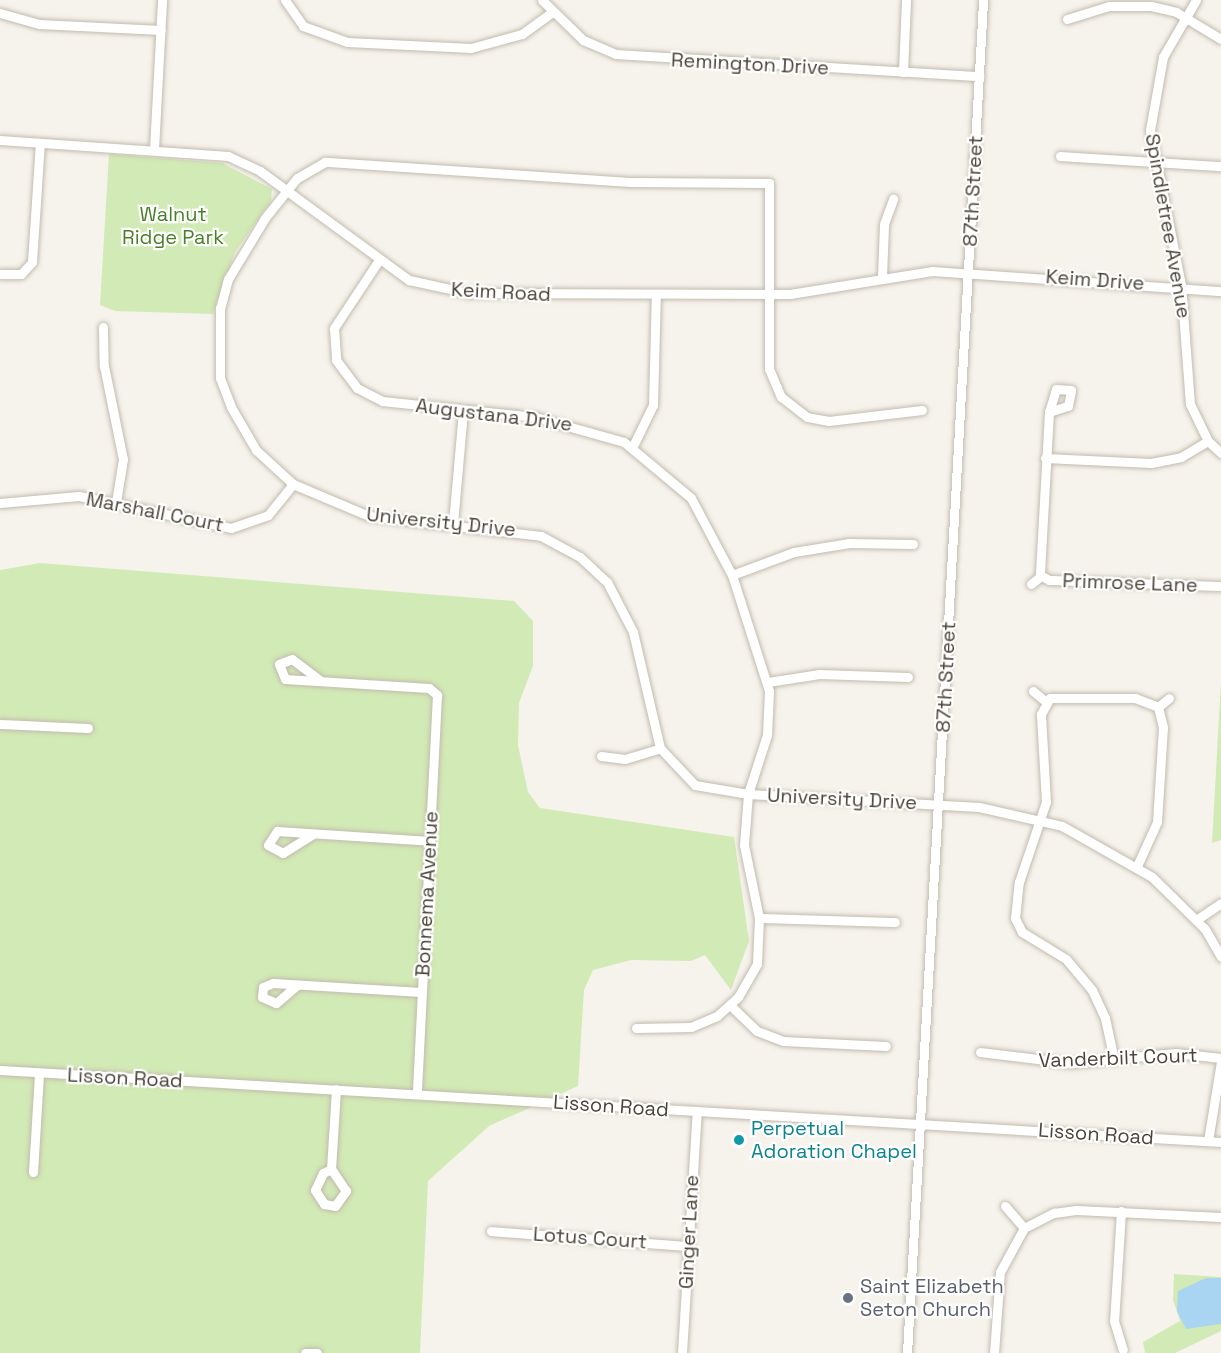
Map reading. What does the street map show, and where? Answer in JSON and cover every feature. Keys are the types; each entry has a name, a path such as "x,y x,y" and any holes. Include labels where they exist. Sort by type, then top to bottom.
{"street":[{"path":"154,149 162,0"},
{"path":"285,0 303,26 321,35 370,43 471,48 522,34 550,14"},
{"name":"Remington Drive","path":"542,0 550,14 583,40 616,54 979,75"},
{"path":"903,72 906,0"},
{"name":"87th Street","path":"907,1353 983,0"},
{"name":"Spindletree Avenue","path":"1196,0 1163,57 1153,95 1154,161 1181,285 1190,404 1208,441 1221,453"},
{"path":"1067,19 1118,4 1151,6 1185,17 1221,39"},
{"path":"0,14 39,24 161,30"},
{"name":"Keim Road","path":"0,140 154,149 228,156 287,190 378,260 409,280 468,293 768,295 882,277 968,272"},
{"path":"0,274 21,274 32,262 40,143"},
{"path":"1060,156 1221,166"},
{"name":"University Drive","path":"768,295 769,183 630,182 341,161 309,168 287,190 228,279 217,339 220,378 239,427 293,484 359,514 453,523 541,536 580,557 607,582 633,632 660,748 695,785 748,794 939,804 1042,820 1089,838 1137,866 1196,920 1221,957"},
{"path":"882,277 885,224 893,199"},
{"name":"Augustana Drive","path":"378,260 335,322 333,345 344,374 382,401 568,423 632,448 691,498 732,575 768,682 767,735 748,794 744,845 759,918 757,964 731,1006"},
{"name":"Keim Drive","path":"968,272 1181,285 1221,291"},
{"path":"632,448 653,405 656,294"},
{"path":"768,295 769,369 790,407 829,421 922,410"},
{"path":"103,327 104,366 123,459 116,502"},
{"path":"453,523 463,411"},
{"name":"Primrose Lane","path":"1041,576 1036,564 1049,412"},
{"path":"1045,458 1150,463 1181,457 1208,441"},
{"name":"Marshall Court","path":"0,504 79,496 231,528 268,515 293,484"},
{"path":"732,575 794,552 849,543 913,544"},
{"name":"Primrose Lane","path":"1031,584 1041,576 1221,586"},
{"path":"768,682 819,674 908,677"},
{"name":"Bonnema Avenue","path":"321,681 429,688 437,695 417,1093"},
{"path":"1033,691 1046,702"},
{"path":"1114,1060 1105,1018 1081,975 1017,923 1016,893 1042,820 1048,769 1042,709 1046,702 1069,694 1146,699 1158,707 1163,727 1157,822 1137,866"},
{"path":"1158,707 1169,698"},
{"path":"0,724 88,728"},
{"path":"601,756 625,759 660,748"},
{"path":"313,834 430,841"},
{"path":"1196,920 1221,903"},
{"path":"759,918 895,922"},
{"path":"297,985 421,992"},
{"path":"636,1028 691,1027 731,1006 757,1031 783,1041 886,1046"},
{"name":"Vanderbilt Court","path":"980,1052 1043,1062 1114,1060 1176,1053 1221,1060"},
{"path":"1208,1141 1221,1060"},
{"name":"Lisson Road","path":"0,1070 1221,1142"},
{"path":"33,1172 39,1073"},
{"path":"331,1169 336,1089"},
{"name":"Ginger Lane","path":"682,1353 697,1112"},
{"path":"1005,1206 1024,1228"},
{"path":"994,1353 1000,1272 1024,1228 1062,1211 1221,1217"},
{"path":"1121,1212 1114,1321 1123,1350"},
{"name":"Lotus Court","path":"491,1231 688,1246"},
{"path":"305,1353 317,1353"}],"green space":[{"name":"Walnut Ridge Park","path":"109,154 222,163 272,189 271,201 235,252 213,314 115,311 100,305"},
{"path":"40,563 514,601 533,621 533,666 519,703 518,745 528,792 540,808 734,837 749,941 731,990 705,955 691,961 631,960 593,970 584,990 578,1086 489,1126 428,1181 420,1353 0,1353 0,570"},
{"path":"1221,682 1221,840 1212,843"},
{"path":"1174,1274 1221,1277 1221,1331 1175,1353 1145,1353 1143,1342 1180,1321 1173,1300"}],"water":[{"path":"1206,1278 1221,1278 1221,1324 1186,1329 1177,1311 1178,1291"}],"place":[{"name":"Perpetual Adoration Chapel","path":"739,1140"},
{"name":"Saint Elizabeth Seton Church","path":"848,1298"}]}
